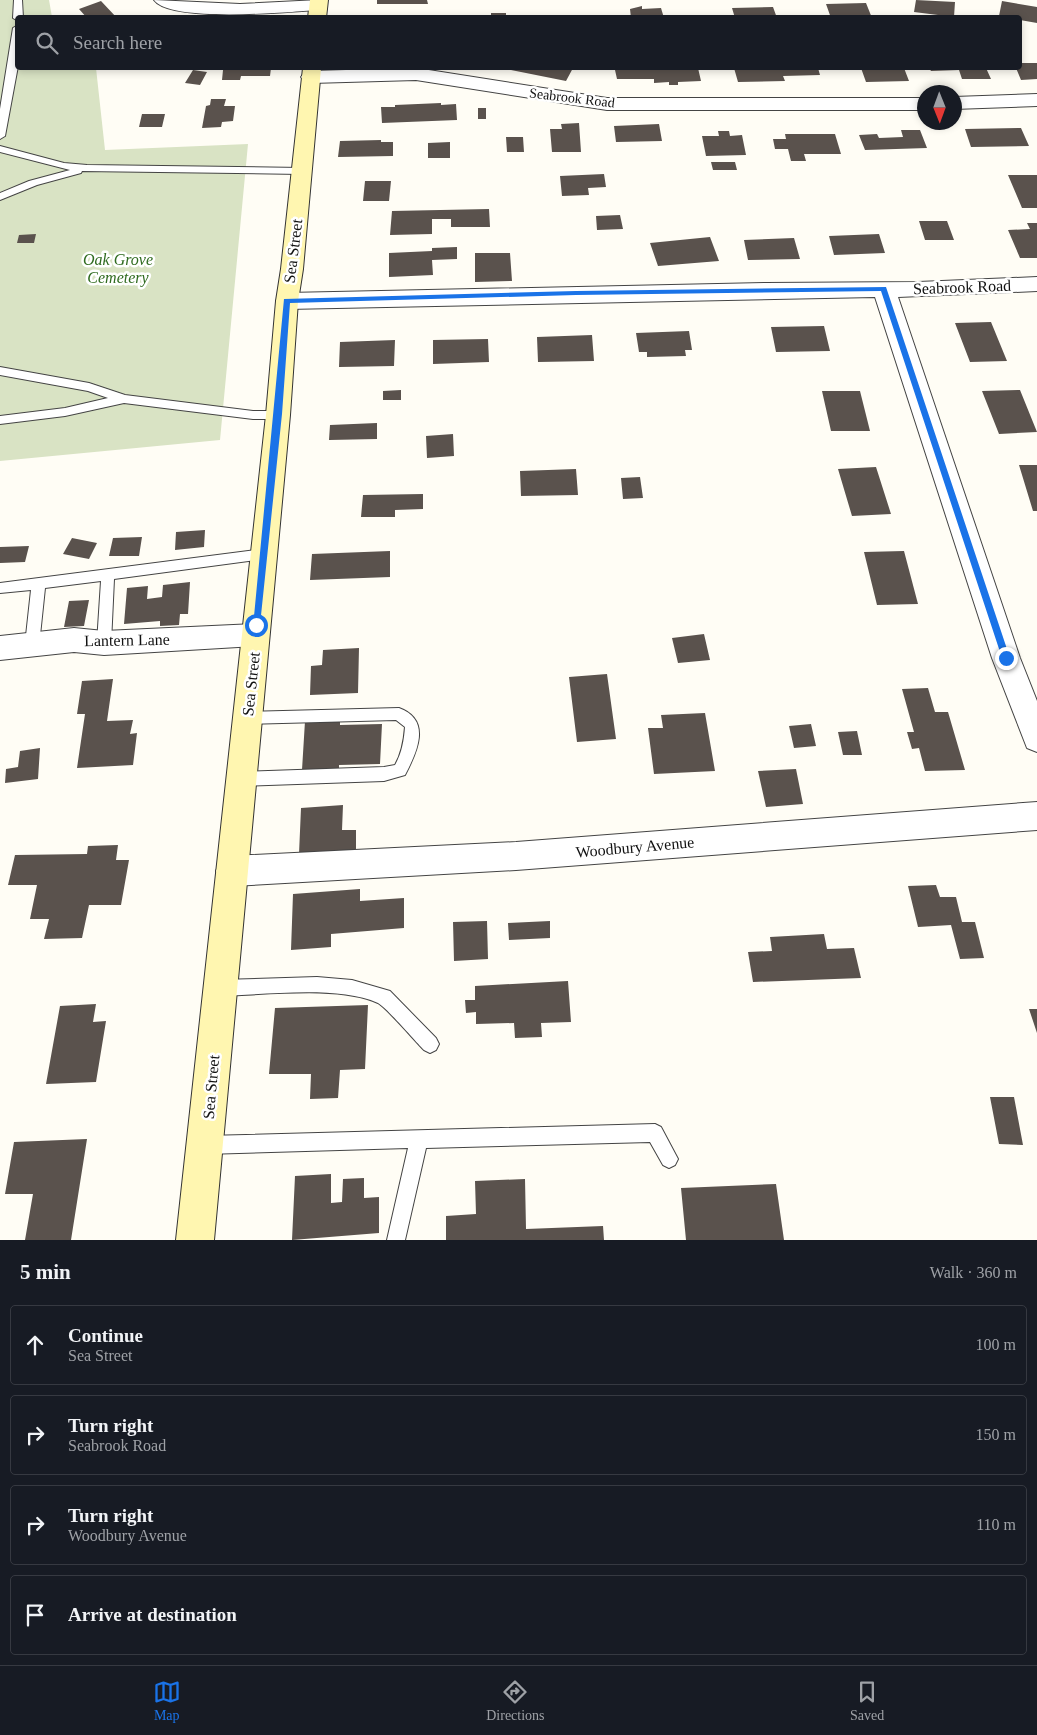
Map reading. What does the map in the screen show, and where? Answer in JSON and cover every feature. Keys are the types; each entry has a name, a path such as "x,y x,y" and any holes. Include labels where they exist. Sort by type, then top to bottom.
{"street":[{"path":"163,0 180,5 209,8 318,8"},
{"name":"Seabrook Road","path":"312,72 416,74 606,104 917,104"},
{"name":"Sea Street","path":"195,1240 278,414 287,301 312,72"},
{"path":"962,103 1037,100"},
{"name":"Seabrook Road","path":"287,301 586,293 884,289 1037,284"},
{"path":"884,289 1006,658 1037,739"},
{"name":"Lantern Lane","path":"0,648 74,640 104,643 255,635"},
{"name":"Woodbury Avenue","path":"232,871 516,856 1037,816"}],"lane":[{"path":"18,0 18,15"},
{"path":"0,136 15,54"},
{"path":"0,149 64,166 87,168 302,171"},
{"path":"0,197 33,183 87,168"},
{"path":"0,371 89,387 124,399 253,415 278,414"},
{"path":"0,420 65,412 124,399"},
{"path":"0,588 108,576 263,554"},
{"path":"104,643 108,576"},
{"path":"32,645 39,583"},
{"path":"241,779 384,774 400,770 409,754 412,740 412,724 399,714 247,718"},
{"path":"219,988 317,985 352,988 384,997 430,1044"},
{"path":"205,1145 655,1133 669,1159"},
{"path":"396,1240 419,1139"}],"green space":[{"name":"Oak Grove Cemetery","path":"0,0 49,0 52,15 15,15 15,70 96,70 105,150 248,144 220,440 0,461"}],"building":[{"path":"377,0 427,0 428,4 377,4"},
{"path":"916,0 955,2 954,15 914,12"},
{"path":"101,1 114,15 84,15 79,9"},
{"path":"1002,1 1037,7 1037,23 1022,20 1022,15 999,15"},
{"path":"866,3 871,15 830,15 826,4"},
{"path":"642,6 642,9 661,8 663,15 631,15 630,9"},
{"path":"773,7 776,15 734,15 732,8"},
{"path":"491,13 506,13 506,15 491,15"},
{"path":"1022,63 1037,63 1037,79 1021,80 1017,70 1022,70"},
{"path":"193,70 207,72 200,85 185,83"},
{"path":"223,70 271,70 270,76 241,76 240,80 222,80"},
{"path":"511,70 572,70 566,81"},
{"path":"615,70 698,70 701,81 678,82 678,85 669,85 669,82 654,83 654,79 617,79"},
{"path":"735,70 819,70 820,75 783,76 785,81 738,82"},
{"path":"862,70 905,70 909,81 866,82"},
{"path":"959,70 987,70 991,79 962,79"},
{"path":"211,99 226,99 224,106 235,106 233,121 222,122 221,127 202,128 206,106 210,105"},
{"path":"441,103 441,105 456,104 457,120 382,123 381,107"},
{"path":"478,108 486,108 486,119 478,119"},
{"path":"142,114 165,114 162,127 139,127"},
{"path":"579,123 581,152 552,152 550,129 562,129 561,124"},
{"path":"659,124 662,141 616,142 614,126"},
{"path":"1021,128 1029,146 971,147 965,129"},
{"path":"901,130 920,130 927,148 865,150 859,135 877,134 879,138 903,137"},
{"path":"718,131 729,131 730,136 742,135 746,155 706,156 702,136 719,136"},
{"path":"785,134 835,134 841,154 804,154 806,161 791,161 788,149 775,149 773,139 786,139"},
{"path":"506,137 523,137 524,152 507,152"},
{"path":"381,140 381,142 393,142 393,156 338,157 340,141"},
{"path":"450,142 450,158 428,158 428,143"},
{"path":"711,162 735,162 737,170 713,170"},
{"path":"604,174 606,187 588,188 589,195 562,196 560,176"},
{"path":"1008,175 1037,175 1037,208 1022,208"},
{"path":"365,181 391,181 389,201 363,201"},
{"path":"489,209 490,227 451,227 451,219 432,219 432,234 390,235 392,211"},
{"path":"620,215 623,229 597,230 596,216"},
{"path":"919,221 947,221 954,240 925,240"},
{"path":"1027,223 1037,223 1037,258 1020,258 1008,230 1030,229"},
{"path":"36,234 34,243 17,243 19,235"},
{"path":"879,234 885,253 834,255 829,236"},
{"path":"710,237 719,261 658,266 650,243"},
{"path":"794,238 800,259 748,260 744,240"},
{"path":"457,247 457,259 432,260 433,275 389,277 389,253 432,251 432,248"},
{"path":"475,253 510,253 512,281 475,282"},
{"path":"991,322 1007,361 970,362 955,323"},
{"path":"824,326 830,351 776,352 771,327"},
{"path":"689,331 692,350 685,350 686,356 647,357 647,352 639,352 636,333"},
{"path":"592,335 594,361 538,362 537,337"},
{"path":"488,339 489,362 433,364 433,340"},
{"path":"395,340 394,366 339,367 340,342"},
{"path":"401,390 401,400 383,400 383,391"},
{"path":"1020,390 1037,432 999,434 982,391"},
{"path":"822,391 860,391 870,431 831,431"},
{"path":"377,423 377,439 329,440 330,425"},
{"path":"453,434 454,456 427,458 426,436"},
{"path":"1019,465 1037,465 1037,511 1033,511"},
{"path":"876,467 891,514 852,516 838,469"},
{"path":"576,469 578,495 521,496 520,471"},
{"path":"640,477 643,498 623,499 621,478"},
{"path":"423,494 423,509 395,510 395,517 361,517 363,495"},
{"path":"205,530 204,547 175,550 176,532"},
{"path":"142,537 139,556 109,556 113,538"},
{"path":"72,538 97,543 89,559 63,554"},
{"path":"29,546 25,562 0,563 0,547"},
{"path":"390,551 390,577 310,580 312,554"},
{"path":"904,551 918,604 877,605 864,552"},
{"path":"190,582 188,614 180,614 179,625 160,626 160,621 124,624 127,588 148,586 147,599 162,597 163,585"},
{"path":"89,600 84,626 64,627 69,601"},
{"path":"704,634 710,660 678,663 672,638"},
{"path":"359,648 358,693 310,695 311,666 322,665 323,650"},
{"path":"607,674 616,739 577,742 569,677"},
{"path":"113,679 107,721 133,720 130,734 137,733 133,765 77,768 85,714 77,714 82,681"},
{"path":"928,688 935,712 948,712 965,770 925,771 919,748 912,749 907,732 914,732 902,689"},
{"path":"705,713 715,771 654,774 648,728 663,728 661,715"},
{"path":"340,720 340,725 382,724 380,764 339,765 339,769 302,770 305,721"},
{"path":"811,724 816,746 794,748 789,726"},
{"path":"857,731 862,755 843,755 838,732"},
{"path":"40,748 38,779 5,783 6,769 18,767 20,751"},
{"path":"796,769 803,804 766,807 758,771"},
{"path":"343,805 342,830 356,830 356,859 299,854 301,808"},
{"path":"118,845 116,860 129,860 121,905 89,905 82,938 44,939 49,919 30,919 37,885 8,885 15,855 87,854 88,846"},
{"path":"936,885 940,897 956,897 962,922 975,922 984,958 960,959 951,925 918,927 908,886"},
{"path":"360,889 360,901 404,898 404,928 331,934 331,947 291,950 293,894"},
{"path":"487,921 488,959 454,961 453,922"},
{"path":"550,921 550,938 509,940 508,923"},
{"path":"824,934 827,949 854,948 861,978 753,982 748,952 772,951 770,937"},
{"path":"568,981 571,1022 541,1023 542,1037 515,1038 514,1023 476,1024 476,1012 466,1013 465,1000 475,1000 475,986"},
{"path":"96,1004 93,1022 106,1021 96,1082 46,1084 60,1006"},
{"path":"368,1005 365,1069 340,1070 338,1098 310,1099 311,1074 269,1074 275,1008"},
{"path":"1029,1009 1037,1009 1037,1033"},
{"path":"990,1097 1014,1097 1023,1145 999,1144"},
{"path":"87,1139 71,1240 25,1240 33,1194 5,1194 14,1142"},
{"path":"331,1174 331,1203 342,1202 343,1179 364,1178 364,1198 379,1197 379,1233 292,1240 295,1176"},
{"path":"525,1179 526,1229 603,1226 604,1240 446,1240 446,1216 476,1214 475,1181"},
{"path":"776,1184 784,1240 686,1240 681,1188"}],"route":[{"path":"256,625 278,414 287,301 576,293 884,289 1006,658"}]}
